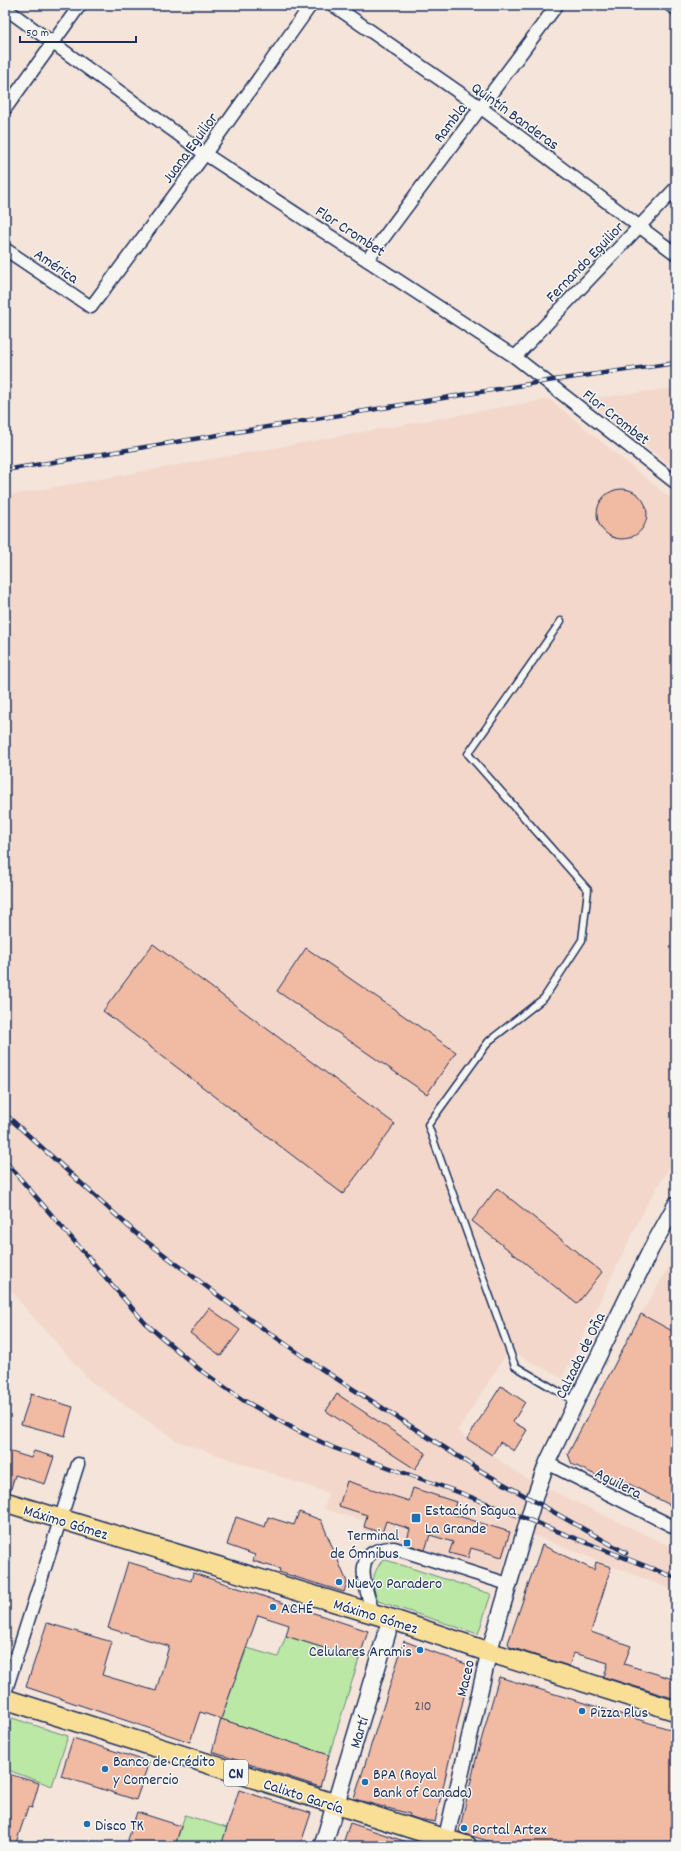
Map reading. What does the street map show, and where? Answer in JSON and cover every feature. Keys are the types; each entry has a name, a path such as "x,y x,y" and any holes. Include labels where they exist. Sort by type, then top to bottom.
{"main road":[{"name":"Máximo Gómez","path":"5,1502 59,1520 373,1613 489,1652 676,1711"},
{"path":"373,1613 384,1646"},
{"name":"Martí","path":"323,1846 392,1619"},
{"name":"Calixto García","path":"5,1699 467,1846"}],"street":[{"path":"5,109 80,5"},
{"name":"Juana Eguilior","path":"90,307 205,154 311,5"},
{"name":"Quintín Banderas","path":"334,5 480,107 676,254"},
{"name":"Rambla","path":"367,260 557,5"},
{"path":"670,5 676,8"},
{"name":"Flor Crombet","path":"5,8 54,42 205,154 514,357 676,483"},
{"name":"Fernando Eguilior","path":"514,357 676,188"},
{"name":"América","path":"5,249 90,307"},
{"name":"Calzada de Oña","path":"526,1527 547,1463 651,1249 676,1204"},
{"name":"Aguilera","path":"547,1463 676,1528"},
{"path":"5,1693 78,1464"},
{"name":"Maceo","path":"446,1840 489,1652 526,1527"},
{"path":"373,1613 364,1582 363,1568 369,1556 380,1548 394,1548 508,1584"},
{"path":"347,1606 357,1599 364,1582"}],"lane":[{"path":"561,621 468,754 588,890 582,940 544,998 489,1041 428,1125 515,1366 576,1402"}],"shaded area":[{"path":"676,388 676,470 587,399"},
{"path":"549,399 676,503 676,1156 646,1206 562,1378 509,1350 457,1431 525,1478 676,1549 676,1591 515,1528 500,1575 362,1533 365,1521 324,1509 328,1493 177,1441 90,1381 21,1303 5,1282 5,496"},
{"path":"676,1254 676,1333 641,1314"}],"green space":[{"path":"383,1559 491,1594 478,1634 378,1601 373,1580 376,1570"},
{"path":"286,1636 359,1659 329,1755 221,1719 247,1648 278,1657"},
{"path":"12,1718 68,1736 52,1786 5,1769 5,1741"},
{"path":"185,1815 227,1828 221,1846 175,1846"}],"building":[{"path":"617,489 627,489 640,496 647,509 647,519 640,532 627,539 617,539 608,535 601,528 597,519 597,509 601,500 608,493"},
{"path":"153,944 395,1124 343,1194 103,1011"},
{"path":"306,948 456,1052 427,1094 277,991"},
{"path":"497,1188 602,1272 577,1304 472,1221"},
{"path":"209,1308 240,1330 221,1356 190,1333"},
{"path":"641,1314 676,1333 676,1508 629,1484 626,1489 572,1464 568,1454"},
{"path":"501,1386 525,1402 513,1422 527,1430 514,1451 500,1442 492,1455 467,1439"},
{"path":"31,1394 73,1407 65,1436 21,1424"},
{"path":"337,1394 426,1453 415,1469 326,1411"},
{"path":"5,1450 31,1458 34,1451 54,1457 45,1484 15,1475 10,1492 5,1491"},
{"name":"Estación Sagua La Grande","path":"347,1481 409,1501 413,1488 456,1502 452,1514 510,1532 502,1557 471,1548 468,1558 449,1553 453,1542 430,1535 425,1550 406,1544 410,1529 386,1521 382,1533 364,1527 367,1515 339,1506"},
{"path":"299,1512 321,1520 347,1582 344,1592 279,1572 280,1569 253,1561 255,1555 227,1545 236,1517 265,1527 268,1517 294,1525"},
{"path":"542,1545 594,1570 596,1562 611,1567 591,1632 631,1646 624,1664 676,1680 676,1699 604,1677 608,1663 574,1653 569,1666 510,1647 508,1643"},
{"path":"128,1562 191,1581 193,1573 368,1631 359,1659 286,1636 289,1625 258,1615 221,1719 200,1712 190,1742 26,1687 47,1623 112,1642 102,1675 156,1691 169,1646 108,1628"},
{"path":"404,1641 471,1666 435,1822 418,1819 409,1816 410,1814 354,1799"},
{"path":"499,1677 676,1731 676,1846 504,1846 459,1832 477,1755"},
{"path":"221,1719 329,1755 320,1787 212,1752"},
{"name":"Banco de Crédito y Comercio","path":"73,1738 149,1762 136,1800 61,1776"},
{"path":"5,1773 39,1783 32,1808 28,1807 15,1846 5,1846"},
{"path":"239,1790 311,1813 300,1846 221,1846"},
{"path":"137,1812 181,1826 175,1846 126,1846"},
{"path":"350,1823 413,1844 412,1846 342,1846"}],"railway":[{"path":"5,470 547,381 676,363"},
{"path":"5,1114 138,1235 251,1320 320,1368 481,1471 626,1553"},
{"path":"5,1161 145,1323 199,1369 243,1400 298,1431 334,1448 458,1492 676,1578"}],"place":[{"name":"Estación Sagua La Grande","path":"416,1518"},
{"name":"Terminal de Ómnibus","path":"407,1543"},
{"name":"Nuevo Paradero","path":"339,1582"},
{"name":"ACHÉ","path":"273,1607"},
{"name":"Celulares Aramis","path":"420,1650"},
{"name":"Pizza Plus","path":"582,1711"},
{"name":"Banco de Crédito y Comercio","path":"105,1769"},
{"name":"BPA (Royal Bank of Canada)","path":"365,1782"},
{"name":"Disco TK","path":"87,1824"},
{"name":"Portal Artex","path":"464,1828"}]}
